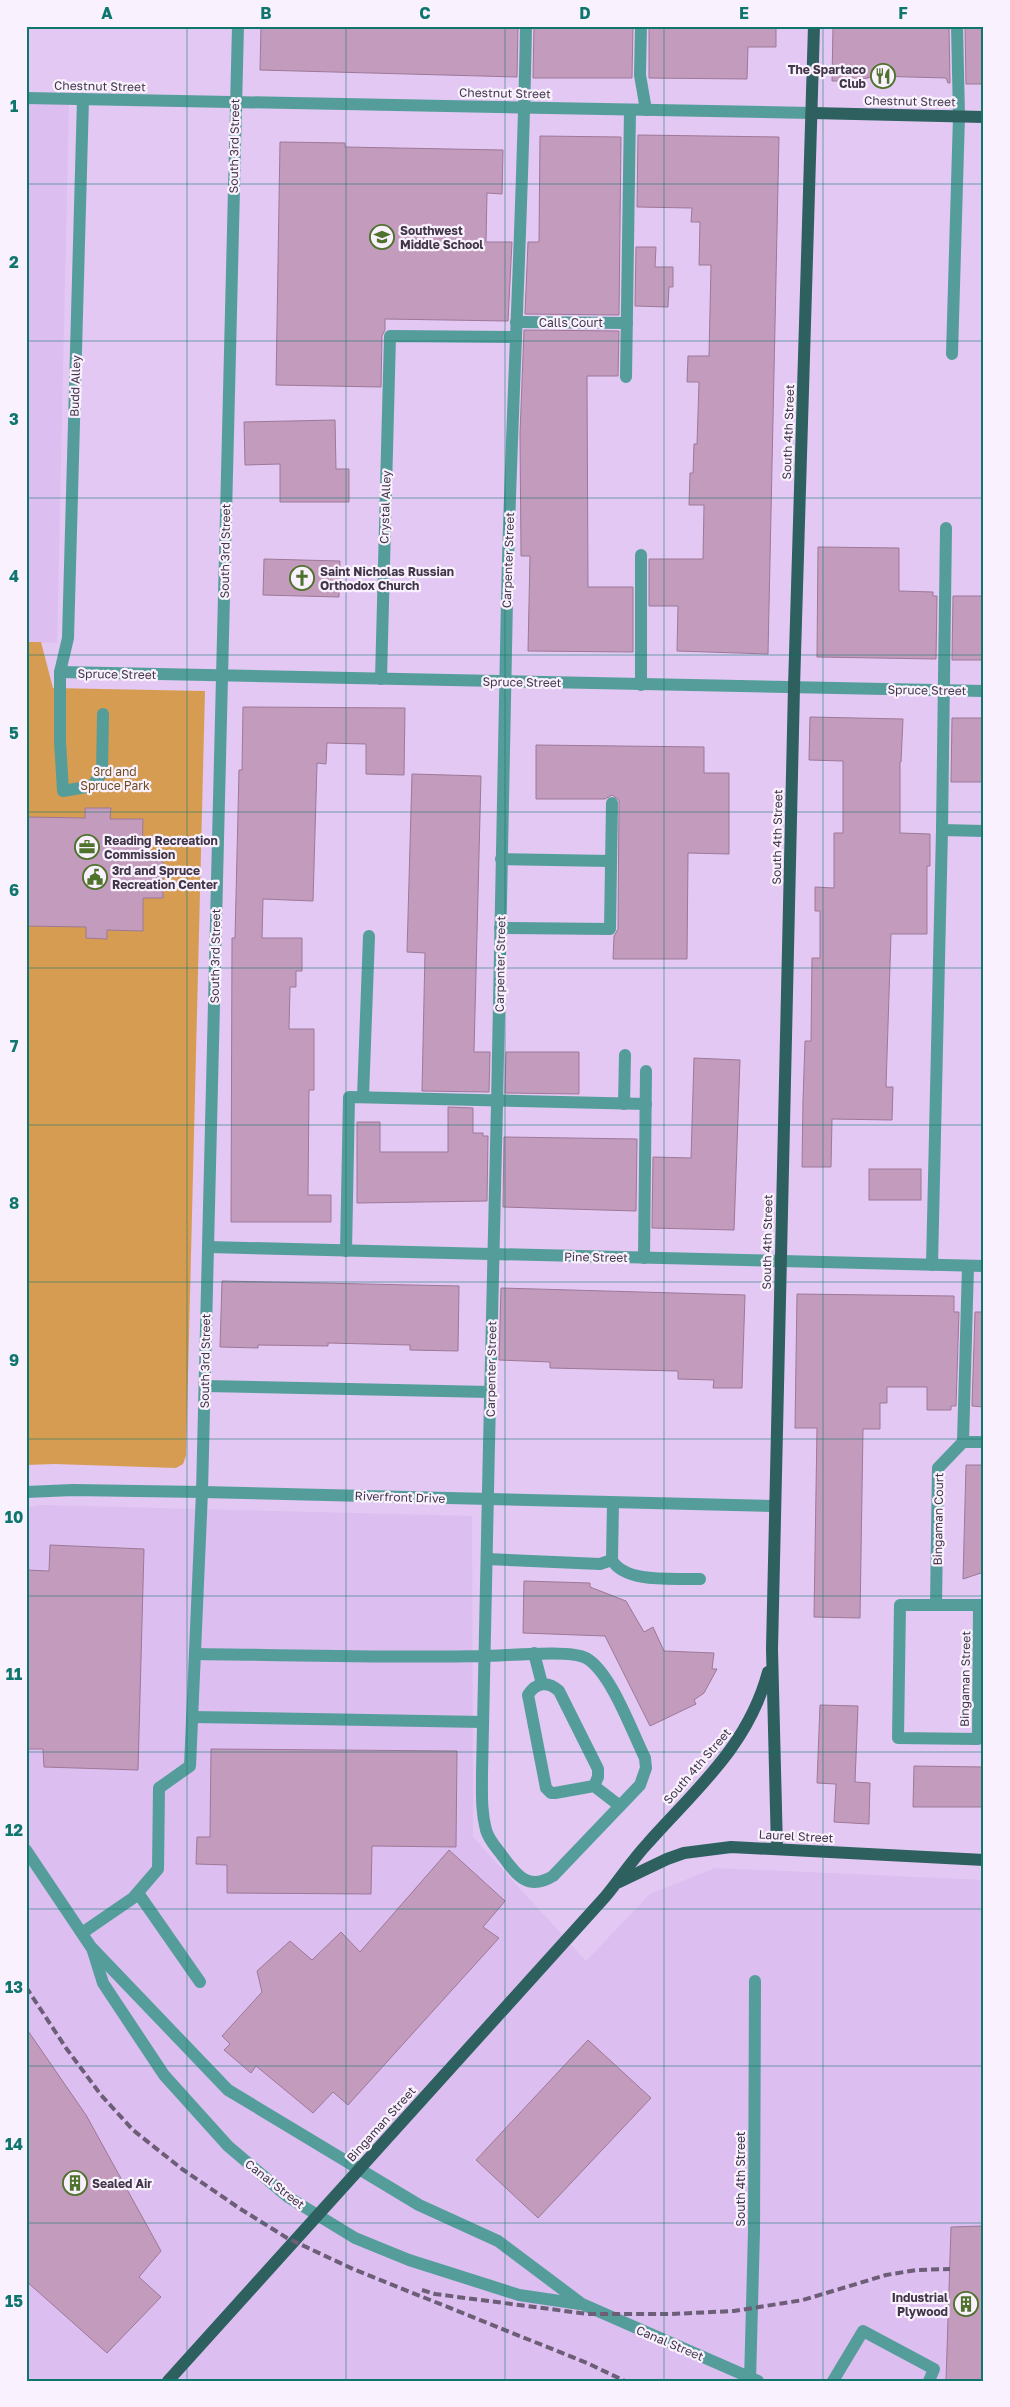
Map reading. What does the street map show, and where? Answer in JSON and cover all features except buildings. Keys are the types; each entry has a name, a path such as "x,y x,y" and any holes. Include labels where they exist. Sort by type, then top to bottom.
{"main road":[{"name":"South 4th Street","path":"777,1849 772,1649 774,1506 794,687 814,26"},
{"name":"Chestnut Street","path":"812,113 984,117"},
{"name":"South 4th Street","path":"615,1885 646,1845 714,1771 740,1738 762,1694 772,1649"},
{"name":"Laurel Street","path":"615,1885 644,1869 684,1853 731,1847 984,1860"},
{"name":"Bingaman Street","path":"168,2381 615,1885"}],"street":[{"name":"South 3rd Street","path":"138,1892 158,1869 159,1788 190,1766 205,1386 234,102 238,26"},
{"name":"Carpenter Street","path":"526,26 505,682 481,1809 488,1837 517,1876 532,1883 544,1882 553,1876 620,1806"},
{"path":"641,26 640,75 646,110"},
{"path":"952,354 959,116 956,26"},
{"name":"Chestnut Street","path":"26,98 812,113"},
{"name":"Budd Alley","path":"83,99 68,638 60,672 60,741 63,791 92,786 102,773 103,714"},
{"path":"626,377 630,110"},
{"name":"Calls Court","path":"516,322 627,323"},
{"name":"Crystal Alley","path":"381,679 390,336 515,337"},
{"path":"932,1265 942,830 946,528"},
{"path":"641,554 641,685"},
{"name":"Spruce Street","path":"60,672 984,691"},
{"path":"500,928 610,929 612,803"},
{"path":"942,830 984,831"},
{"path":"501,859 611,860"},
{"path":"363,1096 369,936"},
{"path":"624,1104 625,1054"},
{"path":"644,1258 646,1072"},
{"path":"346,1251 349,1097 646,1104"},
{"name":"Pine Street","path":"208,1247 984,1266"},
{"path":"968,1266 963,1442 984,1442"},
{"path":"205,1386 490,1392"},
{"name":"Bingaman Court","path":"936,1605 938,1468 963,1442"},
{"name":"Riverfront Drive","path":"26,1492 73,1490 202,1492 774,1506"},
{"path":"613,1503 612,1560 625,1573 635,1576 700,1579"},
{"path":"487,1559 600,1564 612,1560"},
{"name":"Bingaman Street","path":"936,1605 900,1605 898,1738 978,1739 982,1605"},
{"path":"936,1605 982,1605"},
{"path":"195,1654 484,1656 534,1654 584,1657 597,1665 608,1681 645,1758 646,1768 640,1785 620,1806 594,1786 555,1793 551,1793 546,1788 528,1696 533,1687 542,1684 552,1684 559,1691 598,1769 598,1777 594,1786"},
{"path":"534,1654 542,1684"},
{"path":"192,1717 483,1722"},
{"name":"Canal Street","path":"26,1850 91,1947 228,2090 419,2205 498,2241 582,2304 753,2380"},
{"path":"82,1932 138,1892 200,1982"},
{"name":"Canal Street","path":"91,1947 102,1983 164,2075 228,2146 288,2197 355,2238 409,2260 519,2295 582,2304"},
{"name":"South 4th Street","path":"753,2380 755,1981"},
{"path":"833,2381 863,2331 934,2369 929,2381"}],"shaded area":[{"path":"26,98 69,99 57,643 26,642"},
{"path":"41,1505 472,1516 473,1837 586,1961 650,1894 715,1868 984,1880 984,2381 26,2381 26,1508"}],"green space":[{"name":"3rd and Spruce Park","path":"26,642 41,642 53,688 205,691 186,1456 183,1464 176,1468 54,1464 26,1465"}],"railway":[{"path":"26,1987 66,2048 101,2095 133,2130 182,2169 239,2208 287,2238 353,2269 587,2363 625,2381"},
{"path":"422,2290 435,2294 588,2314 672,2314 734,2311 803,2300 886,2275 916,2270 950,2269"}],"place":[{"name":"The Spartaco Club","path":"883,76"},
{"name":"Southwest Middle School","path":"382,237"},
{"name":"Saint Nicholas Russian Orthodox Church","path":"302,578"},
{"name":"Reading Recreation Commission","path":"87,847"},
{"name":"3rd and Spruce Recreation Center","path":"95,877"},
{"name":"Sealed Air","path":"75,2183"},
{"name":"Industrial Plywood","path":"966,2304"}]}
